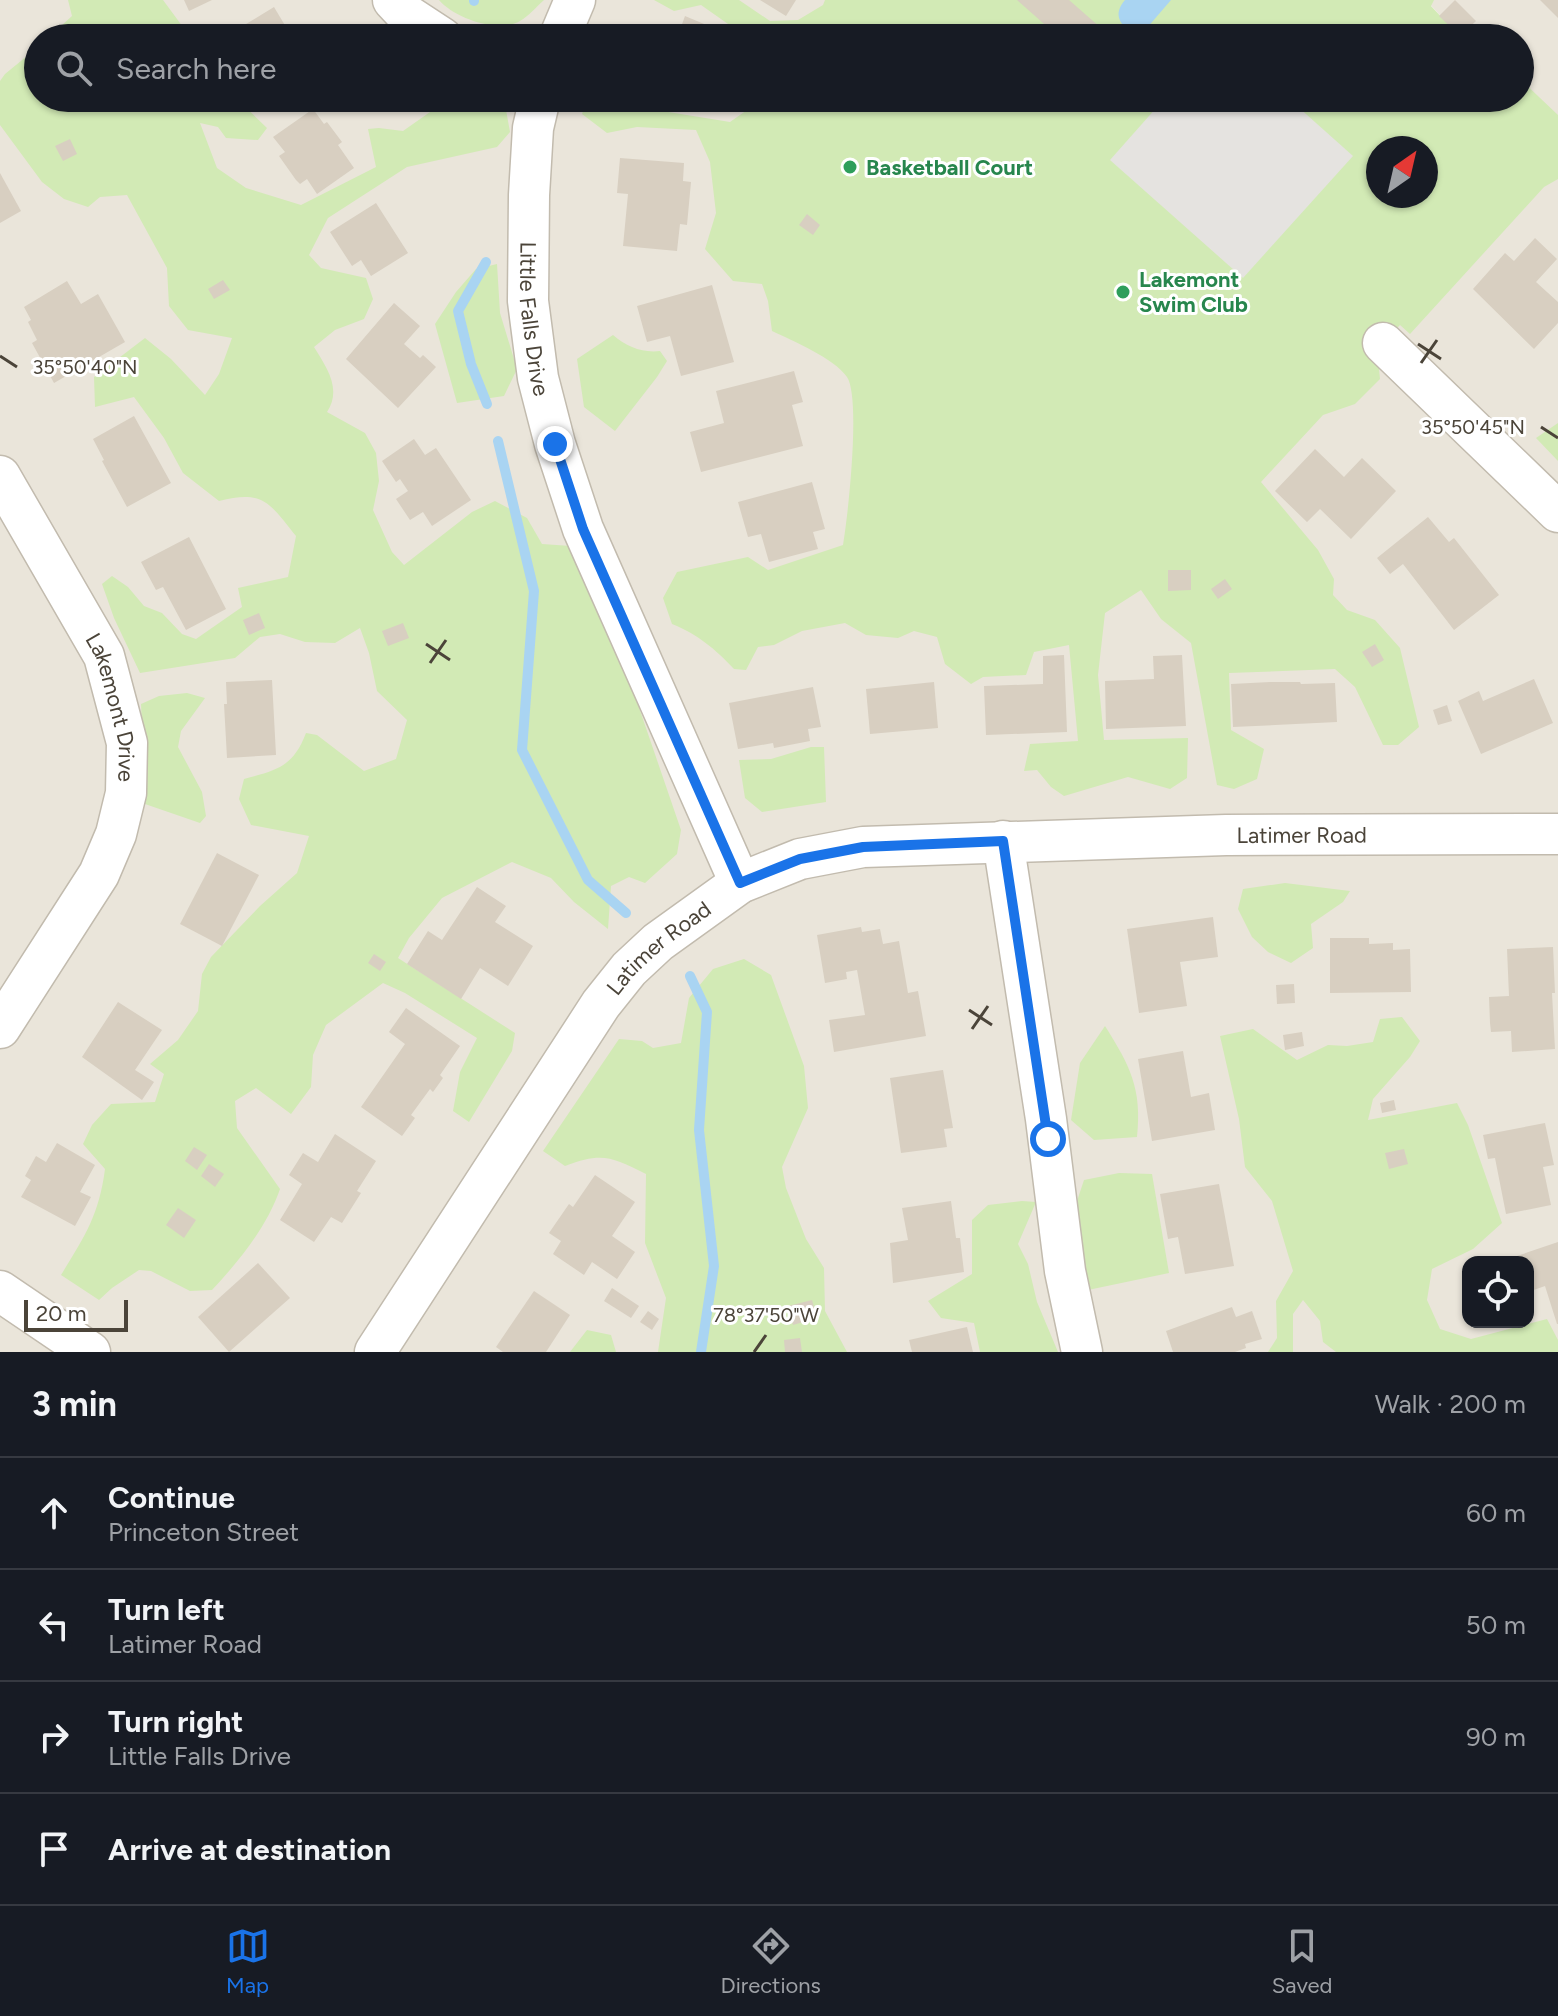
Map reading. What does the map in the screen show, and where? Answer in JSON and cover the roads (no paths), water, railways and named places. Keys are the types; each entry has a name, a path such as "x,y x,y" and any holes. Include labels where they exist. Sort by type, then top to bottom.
{"street":[{"path":"393,0 421,24"},
{"path":"565,24 575,0"},
{"name":"Little Falls Drive","path":"537,112 529,195 528,301 538,378 555,444 583,529 740,883"},
{"path":"1383,343 1558,512"},
{"name":"Lakemont Drive","path":"0,476 104,656 127,743 126,793 116,834 99,874 0,1028"},
{"name":"Latimer Road","path":"375,1352 601,1004 629,969 658,942 740,883 800,859 863,847 1226,835 1558,834"},
{"path":"1003,841 1046,1119 1065,1271 1082,1352"},
{"path":"0,1291 90,1352"}],"water":[{"path":"1125,0 1171,0 1150,24 1123,24 1119,10"}],"waterway":[{"path":"486,262 458,311 471,364 487,404"},
{"path":"498,441 534,591 522,750 588,880 626,913"},
{"path":"690,976 707,1012 699,1130 714,1266 701,1352"}],"place":[{"name":"Basketball Court","path":"850,167"},
{"name":"Lakemont Swim Club","path":"1123,292"}]}
